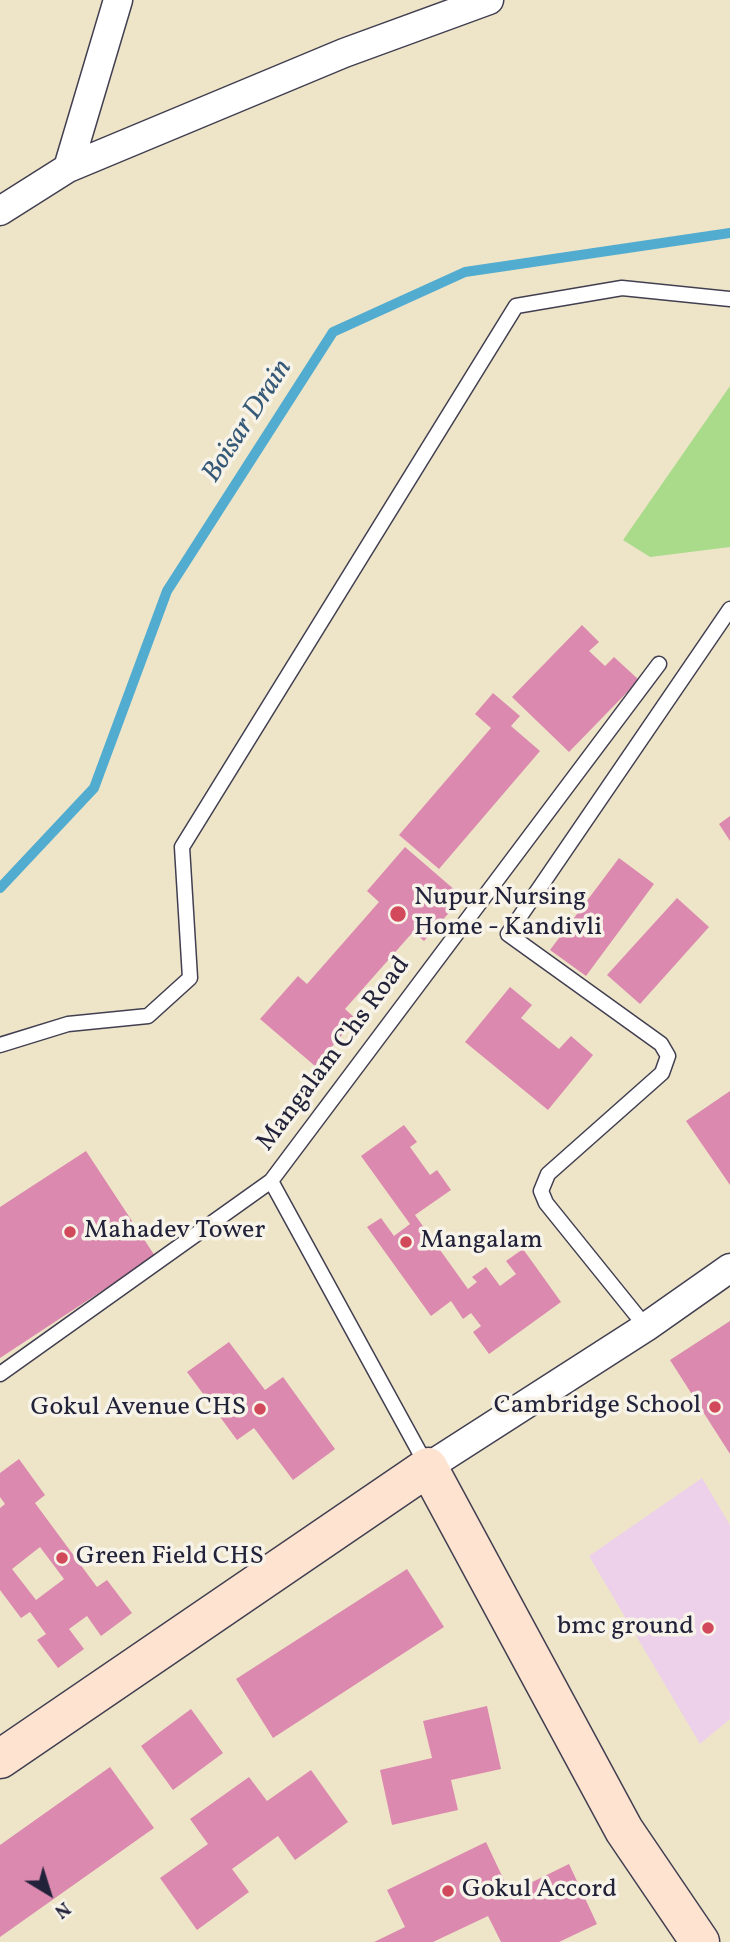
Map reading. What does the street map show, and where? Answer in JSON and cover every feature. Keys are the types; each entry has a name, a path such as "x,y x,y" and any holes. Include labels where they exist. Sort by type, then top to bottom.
{"street":[{"path":"68,168 118,0"},
{"path":"0,211 68,168 344,53 427,12 489,0"},
{"path":"0,1759 428,1467 646,1327 730,1268"},
{"path":"428,1467 624,1830 700,1942"}],"lane":[{"path":"0,1045 68,1024 148,1016 190,978 182,847 516,306 622,288 730,299"},
{"path":"646,1327 546,1203 541,1191 548,1174 662,1073 668,1056 661,1044 508,934 730,609"},
{"name":"Mangalam Chs Road","path":"428,1467 271,1181 659,664"},
{"path":"0,1374 271,1181"}],"shaded area":[{"path":"702,1478 730,1525 730,1719 700,1744 589,1556"}],"green space":[{"path":"730,386 730,547 650,557 623,540"}],"building":[{"path":"582,625 599,642 589,651 605,666 614,657 639,680 569,752 512,697"},
{"path":"493,693 520,716 511,726 540,751 439,869 399,835 491,728 475,714"},
{"path":"730,816 730,841 719,824"},
{"path":"405,847 463,897 424,941 413,932 345,1009 356,1019 315,1066 260,1019 298,976 307,984 379,902 367,891"},
{"path":"619,858 654,884 586,976 550,950"},
{"path":"677,898 709,927 640,1004 607,975"},
{"path":"510,987 532,1005 521,1018 559,1049 571,1036 593,1055 548,1110 465,1042"},
{"path":"730,1091 730,1185 686,1121"},
{"name":"Mangalam","path":"404,1125 417,1142 410,1147 430,1175 437,1170 451,1190 415,1215 468,1289 477,1282 472,1277 486,1267 500,1286 516,1274 506,1261 523,1249 561,1302 489,1354 473,1332 481,1326 471,1313 463,1319 451,1301 431,1316 367,1227 381,1218 394,1236 410,1224 361,1156"},
{"name":"Mahadev Tower","path":"86,1151 155,1256 0,1358 0,1207"},
{"name":"Cambridge School","path":"730,1321 730,1454 670,1360"},
{"name":"Gokul Avenue CHS","path":"229,1342 265,1390 283,1377 335,1449 293,1480 254,1428 237,1440 187,1372"},
{"name":"Green Field CHS","path":"19,1459 45,1495 35,1503 97,1587 107,1580 132,1613 101,1636 87,1616 69,1629 84,1649 58,1668 37,1640 46,1634 30,1612 21,1618 0,1590 0,1508 5,1504 0,1497 0,1473","holes":["40,1547 64,1579 36,1600 12,1569"]},
{"path":"407,1569 444,1627 273,1738 236,1679"},
{"path":"487,1706 501,1769 451,1780 458,1810 392,1825 380,1770 432,1758 423,1721"},
{"path":"191,1709 223,1753 173,1790 141,1746"},
{"path":"110,1767 154,1828 0,1937 0,1845"},
{"path":"311,1770 348,1822 295,1860 278,1836 232,1869 249,1892 197,1930 160,1878 208,1844 190,1819 249,1777 267,1801"},
{"name":"Gokul Accord","path":"486,1842 510,1893 569,1864 597,1924 559,1942 501,1942 488,1916 433,1942 374,1942 405,1927 387,1890"}],"waterway":[{"name":"Boisar Drain","path":"0,888 94,788 167,591 333,332 465,272 730,233"}],"place":[{"name":"Nupur Nursing Home - Kandivli","path":"398,914"},
{"name":"Mahadev Tower","path":"70,1232"},
{"name":"Mangalam","path":"406,1242"},
{"name":"Cambridge School","path":"715,1407"},
{"name":"Gokul Avenue CHS","path":"260,1409"},
{"name":"Green Field CHS","path":"62,1558"},
{"name":"bmc ground","path":"708,1628"},
{"name":"Gokul Accord","path":"448,1891"}]}
